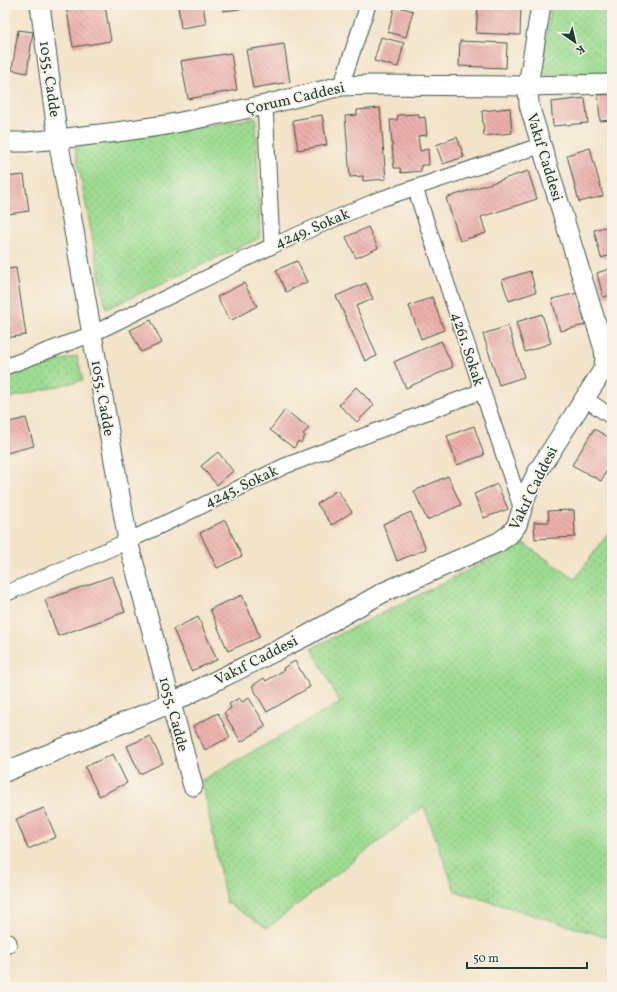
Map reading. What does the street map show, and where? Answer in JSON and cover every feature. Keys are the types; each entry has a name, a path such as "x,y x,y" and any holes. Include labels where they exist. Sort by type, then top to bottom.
{"street":[{"name":"1055. Cadde","path":"40,5 58,139 128,541 193,786"},
{"path":"341,86 368,5"},
{"name":"Vakıf Caddesi","path":"5,772 171,703 306,636 384,592 499,542 510,534 518,525 527,494 538,471 603,370 605,360 604,349 527,95 541,5"},
{"name":"Çorum Caddesi","path":"5,142 58,139 166,125 266,105 341,86 528,86 612,84"},
{"path":"266,105 272,246"},
{"name":"4249. Sokak","path":"5,367 92,334 272,246 378,200 542,145"},
{"name":"4261. Sokak","path":"415,188 522,510"},
{"name":"4245. Sokak","path":"5,594 128,541 285,466 482,390"},
{"path":"584,398 612,417"}],"green space":[{"path":"551,5 612,5 612,74 541,75"},
{"path":"256,118 260,238 106,309 75,147"},
{"path":"77,356 83,380 5,399 5,375"},
{"path":"612,528 612,939 455,891 424,806 267,928 226,902 202,780 340,703 312,648 523,543 575,579"}],"building":[{"path":"66,5 105,5 111,41 73,47"},
{"path":"178,5 203,5 206,24 181,28"},
{"path":"222,5 265,5 265,6 223,11"},
{"path":"478,5 521,5 520,35 476,33"},
{"path":"395,6 413,11 406,37 388,32"},
{"path":"18,30 33,32 27,73 12,70"},
{"path":"381,37 404,43 398,67 374,61"},
{"path":"460,41 507,43 506,68 459,66"},
{"path":"284,44 290,82 253,88 246,50"},
{"path":"231,53 237,90 188,99 181,61"},
{"path":"612,94 612,120 600,121 598,95"},
{"path":"585,98 588,123 553,126 551,102"},
{"path":"380,108 386,179 363,181 363,176 350,177 345,116 357,115 357,110"},
{"path":"510,108 512,133 484,136 482,111"},
{"path":"419,114 419,118 425,117 427,135 418,136 420,151 428,149 429,165 421,165 421,171 401,173 400,168 394,168 390,120 397,120 398,115"},
{"path":"322,115 327,145 298,150 293,120"},
{"path":"457,137 464,157 443,164 436,145"},
{"path":"590,148 603,196 579,202 567,155"},
{"path":"528,171 537,199 481,217 486,233 460,241 446,198"},
{"path":"24,175 29,211 8,214 5,177"},
{"path":"612,225 612,255 601,258 594,230"},
{"path":"368,227 378,248 356,258 346,237"},
{"path":"297,261 307,282 286,292 276,270"},
{"path":"16,268 26,335 5,338 5,269"},
{"path":"612,268 612,295 603,297 597,273"},
{"path":"530,271 536,292 509,301 502,280"},
{"path":"244,283 257,306 230,321 217,297"},
{"path":"366,283 373,299 356,306 377,356 365,361 336,296"},
{"path":"578,293 585,325 560,331 552,299"},
{"path":"432,297 444,330 421,339 409,306"},
{"path":"542,314 551,343 525,352 516,322"},
{"path":"151,320 162,343 141,352 130,330"},
{"path":"508,326 524,377 499,385 483,334"},
{"path":"441,341 453,367 406,388 394,362"},
{"path":"356,387 374,405 357,422 339,405"},
{"path":"285,410 309,428 303,434 305,436 301,443 298,441 294,448 270,430"},
{"path":"26,418 34,446 6,453 5,423"},
{"path":"474,426 484,455 457,465 447,436"},
{"path":"594,429 612,439 612,461 601,481 572,465"},
{"path":"218,452 233,471 217,485 201,466"},
{"path":"448,476 461,505 427,520 414,491"},
{"path":"497,484 508,509 484,518 474,494"},
{"path":"337,490 352,512 332,525 317,504"},
{"path":"574,510 575,537 535,539 534,522 549,522 548,511"},
{"path":"411,512 426,549 397,561 383,524"},
{"path":"225,520 242,556 217,568 200,533"},
{"path":"112,576 125,612 58,636 45,600"},
{"path":"242,595 260,637 228,651 210,609"},
{"path":"198,617 217,660 191,671 173,629"},
{"path":"295,661 310,687 267,712 252,686 264,678 266,681"},
{"path":"239,698 242,702 249,698 266,726 241,742 224,713 231,708 229,704"},
{"path":"218,713 230,737 205,750 193,726"},
{"path":"150,736 163,763 140,774 127,746"},
{"path":"113,754 127,783 99,796 85,767"},
{"path":"44,808 56,837 28,849 16,819"}]}
